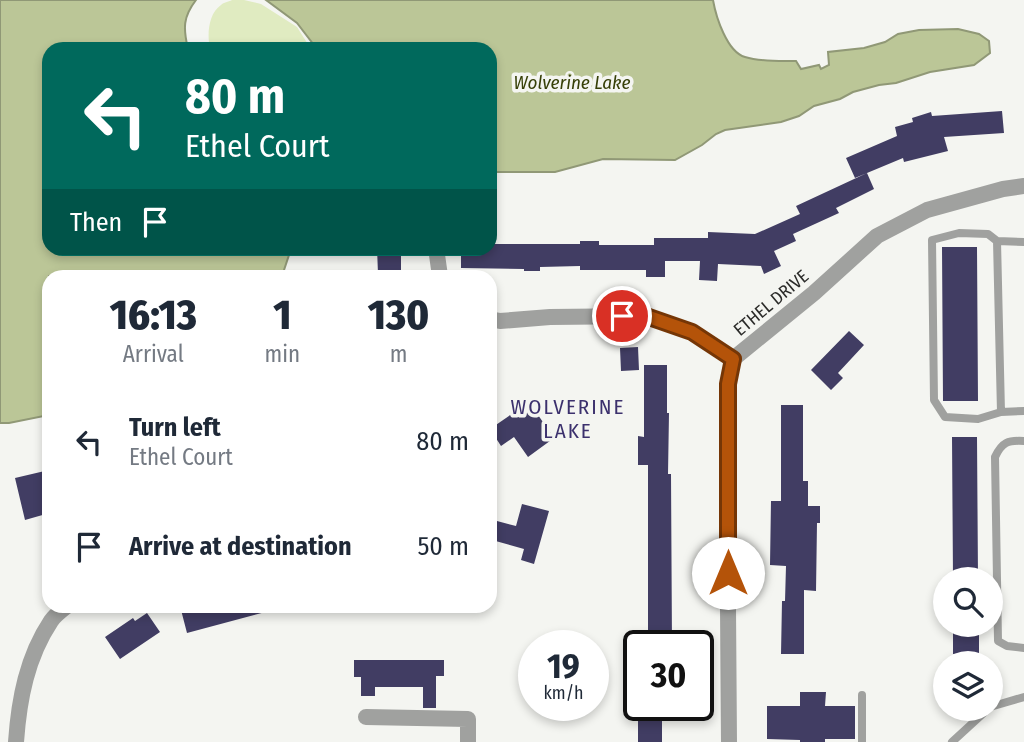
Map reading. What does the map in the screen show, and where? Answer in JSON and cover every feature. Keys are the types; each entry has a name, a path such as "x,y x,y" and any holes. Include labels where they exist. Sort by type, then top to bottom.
{"street":[{"name":"ETHEL DRIVE","path":"729,742 727,472 728,384 733,359 814,293 877,236 928,209 1024,186"},
{"path":"497,320 646,316 692,332 733,359"},
{"path":"16,742 19,710 29,664 52,619 59,613"},
{"path":"366,717 468,719 468,742"}],"lane":[{"path":"1024,242 997,241 988,234 959,233 932,240 934,400 945,417 978,419 1001,412 1024,411"},
{"path":"997,241 1001,412"},
{"path":"1024,440 1012,440 1000,446 995,457 998,641 1007,646 1024,648"},
{"path":"862,695 862,742"},
{"path":"1003,704 1024,697"},
{"path":"952,742 975,721"}],"shaded area":[{"path":"232,0 244,0 261,4 297,27 307,42 209,42 211,19 222,4"}],"water":[{"path":"0,0 196,0 185,23 186,42 42,42 42,256 289,256 284,270 42,270 42,416 0,423"},
{"name":"Wolverine Lake","path":"266,0 713,0 723,33 739,54 757,60 796,61 801,69 819,65 821,69 829,65 828,52 864,48 885,42 898,34 919,30 958,29 979,34 989,41 990,53 974,65 930,72 853,92 781,122 725,130 675,160 603,159 555,172 497,172 497,42 312,42 297,23"}],"building":[{"path":"1002,111 1004,133 944,137 948,151 904,162 903,158 855,178 846,158 897,136 895,127 913,122 912,118 931,112 932,116"},
{"path":"867,173 874,189 836,208 839,213 793,234 796,241 774,251 781,266 764,274 761,266 718,264 717,281 699,280 700,261 665,261 665,277 646,277 646,270 580,270 580,266 540,267 540,271 461,268 461,256 497,256 497,244 580,244 580,241 599,241 599,245 654,245 654,238 708,238 708,232 755,234 800,214 796,206"},
{"path":"942,247 977,247 978,401 943,401"},
{"path":"377,256 401,256 401,270 378,270"},
{"path":"849,331 864,345 838,373 843,378 831,390 811,370"},
{"path":"638,347 639,370 621,371 620,348"},
{"path":"644,365 667,365 672,630 648,630 648,465 638,465 638,436 644,437"},
{"path":"529,402 554,438 528,457 514,437 501,446 497,440 497,424"},
{"path":"781,405 803,405 803,481 808,481 808,506 820,506 820,523 817,523 816,591 804,590 804,654 781,654 786,566 770,565 771,501 781,501"},
{"path":"952,437 977,437 978,567 953,567"},
{"path":"42,472 42,515 25,520 15,478"},
{"path":"522,504 549,511 534,564 521,560 524,549 497,541 497,521 516,526"},
{"path":"147,613 160,632 120,659 105,637 133,618 135,621"},
{"path":"182,613 262,613 187,633"},
{"path":"953,637 979,637 979,651 953,651"},
{"path":"354,660 444,660 444,676 436,676 436,708 423,708 423,687 375,687 375,696 361,696 361,677 354,677"},
{"path":"800,692 826,692 825,706 855,706 855,739 800,742 767,739 767,706 800,706"},
{"path":"638,721 662,721 662,742 638,742"}],"district":[{"name":"WOLVERINE LAKE","path":"568,419"}],"route":[{"path":"622,316 646,316 692,332 733,359 728,384 728,573"}]}
